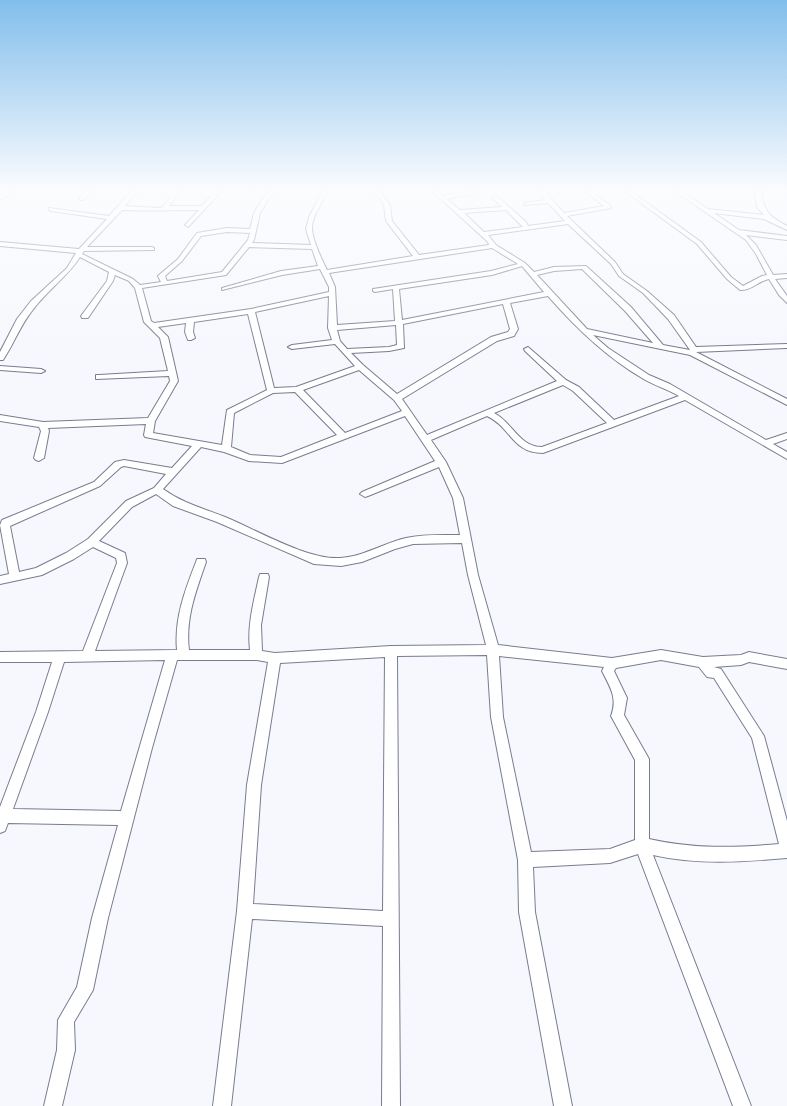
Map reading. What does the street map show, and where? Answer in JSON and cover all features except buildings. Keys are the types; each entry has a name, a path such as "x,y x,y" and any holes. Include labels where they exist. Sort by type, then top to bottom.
{"street":[{"path":"0,244 80,251 137,247 152,249"},
{"path":"0,358 4,346 20,321 34,303 69,269 87,244"},
{"path":"165,283 161,276 180,260 192,244"},
{"path":"138,287 224,274 248,244"},
{"path":"313,244 332,293 332,328 340,346 360,367 397,398 441,462 458,498 473,575 493,650 498,717 525,860 527,912 562,1106"},
{"path":"407,244 417,257"},
{"path":"592,244 613,263 621,275 645,292 671,317 693,351 787,402"},
{"path":"700,244 738,286 745,289 761,279 787,276"},
{"path":"752,244 757,248 770,277 787,301"},
{"path":"246,246 314,247"},
{"path":"224,289 281,273 493,246 523,264 584,331 613,356 787,456"},
{"path":"80,251 112,273 129,279 138,287 151,326 164,337 174,381 151,421 149,436 226,449 249,458 282,460 407,412"},
{"path":"375,290 492,273 523,264"},
{"path":"533,274 562,268 584,267 628,309 662,348"},
{"path":"86,316 110,281 112,273"},
{"path":"292,348 340,346 398,348 402,344 396,288"},
{"path":"151,326 251,311 332,293"},
{"path":"332,328 398,323 551,293"},
{"path":"397,398 489,342 511,334 514,329 506,301"},
{"path":"251,311 272,391"},
{"path":"190,320 191,338"},
{"path":"584,331 662,348 693,351 787,346"},
{"path":"528,349 612,423"},
{"path":"226,449 230,412 272,391 297,389 360,367"},
{"path":"0,368 41,371"},
{"path":"99,377 173,373"},
{"path":"425,439 564,382"},
{"path":"297,389 343,436"},
{"path":"487,413 498,418 526,448 534,451 685,397"},
{"path":"0,418 43,425 151,421"},
{"path":"39,458 45,431 43,425"},
{"path":"765,443 787,436"},
{"path":"0,580 38,572 92,542 129,504 157,490 198,444"},
{"path":"365,494 441,462"},
{"path":"15,577 4,527 6,523 97,483 118,464 175,471"},
{"path":"157,490 176,502 314,560 330,563 351,562 404,542 467,539"},
{"path":"87,656 122,563 121,556 92,542"},
{"path":"53,1106 65,1059 66,1020 85,990 127,818 178,655 182,614 201,562"},
{"path":"257,655 254,640 255,623 264,577"},
{"path":"0,657 257,655 274,658 390,651 493,650 612,663 661,655 703,662 741,660 749,657 787,664"},
{"path":"390,651 391,1106"},
{"path":"59,657 2,821 127,818"},
{"path":"222,1106 245,911 254,785 274,658"},
{"path":"525,860 610,856 642,845 678,853 739,855 787,850 758,736 717,673 711,673 703,662"},
{"path":"612,663 608,671 621,694 622,706 618,716 642,759 642,845 742,1106"},
{"path":"245,911 391,920"}]}
